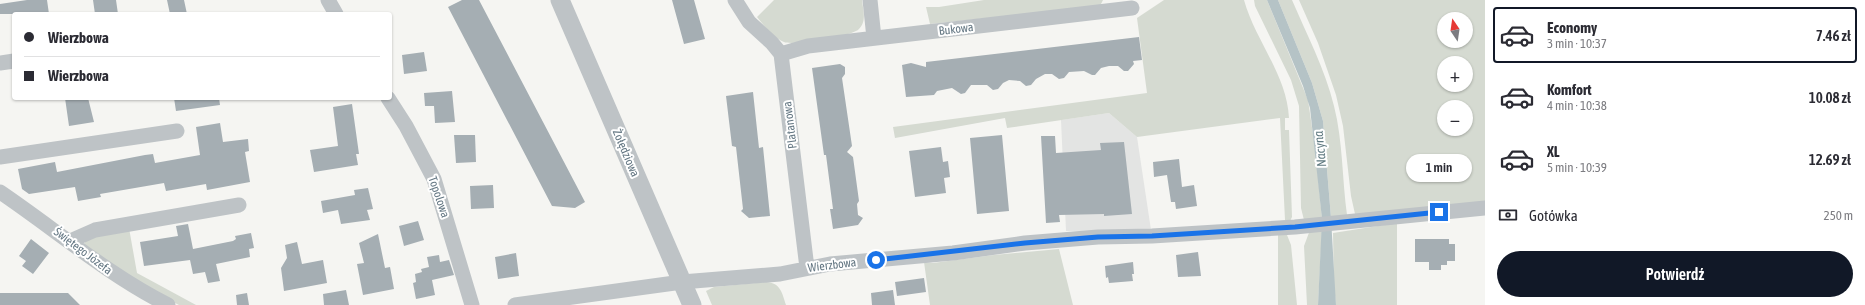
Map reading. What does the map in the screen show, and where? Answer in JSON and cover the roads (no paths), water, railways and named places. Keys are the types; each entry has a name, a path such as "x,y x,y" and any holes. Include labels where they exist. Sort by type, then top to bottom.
{"street":[{"name":"Żołędziowa","path":"560,0 692,305"},
{"path":"735,0 749,22 772,43 781,54"},
{"path":"870,0 874,38"},
{"name":"Bukowa","path":"781,54 808,46 1132,8"},
{"name":"Platanowa","path":"781,54 807,268"},
{"path":"0,63 12,61"},
{"name":"Topolowa","path":"389,100 406,126 434,179 472,305"},
{"path":"0,157 177,131"},
{"name":"Świętego Józefa","path":"0,192 124,281 168,305"},
{"path":"70,241 95,230 239,205"},
{"name":"Wierzbowa","path":"515,305 682,282 780,274 807,268 1025,243 1310,225 1485,208"}],"water":[{"name":"Nacyna","path":"1267,0 1278,0 1312,83 1323,121 1336,305 1318,305 1322,219 1310,108 1303,86"}]}
